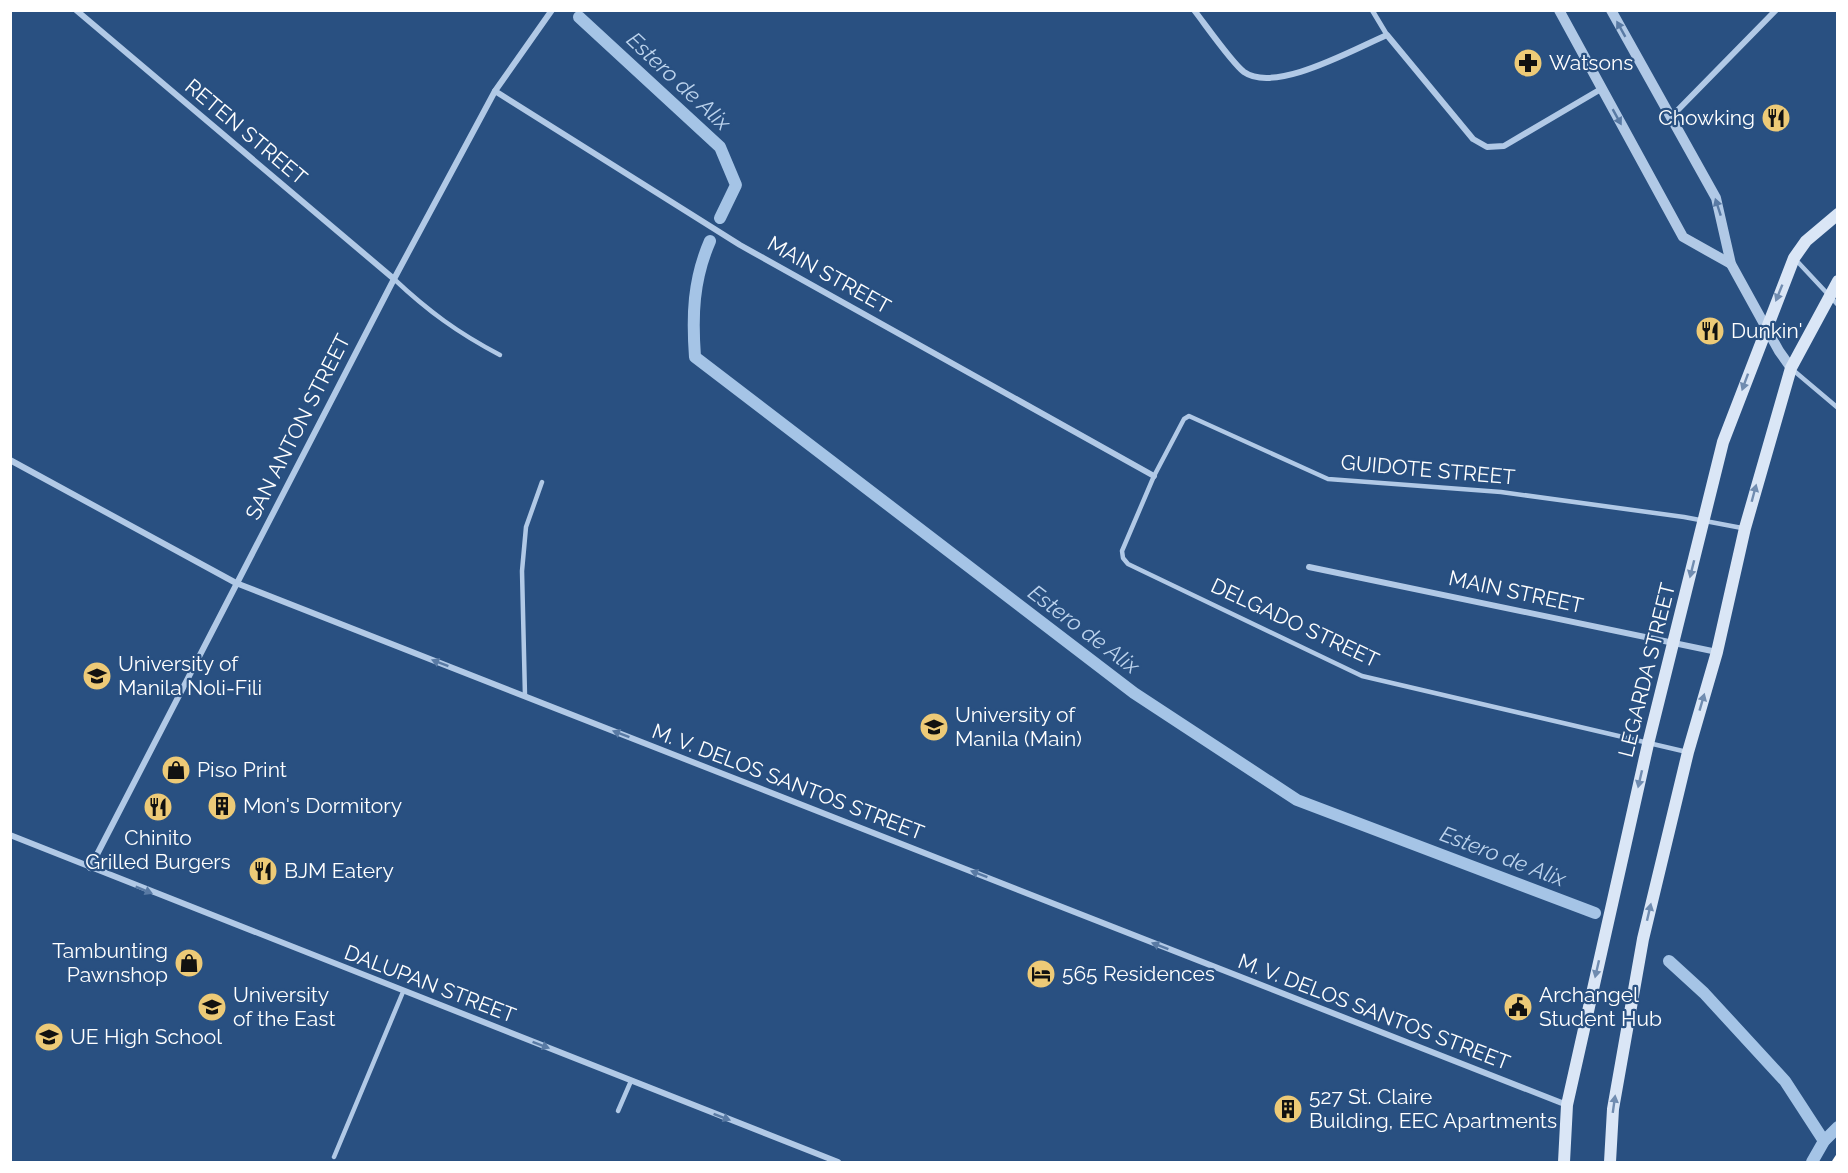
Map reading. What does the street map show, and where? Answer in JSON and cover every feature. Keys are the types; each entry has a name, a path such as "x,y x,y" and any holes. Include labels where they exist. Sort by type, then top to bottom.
{"main road":[{"name":"LEGARDA STREET","path":"1564,1162 1567,1105 1648,744 1723,442 1765,327 1794,258 1806,241 1838,214"},
{"path":"1610,1162 1613,1110 1643,939 1688,752 1717,652 1745,528 1791,368 1838,281"}],"street":[{"name":"RETEN STREET","path":"76,10 394,279"},
{"name":"SAN ANTON STREET","path":"90,868 394,279 495,91 552,10"},
{"path":"1194,10 1243,72 1262,79 1284,78 1387,35"},
{"path":"1372,10 1387,35 1473,139 1486,147 1504,146 1601,89"},
{"path":"1559,10 1683,237 1731,264"},
{"path":"1611,10 1716,198 1731,264 1765,327 1791,368"},
{"path":"1670,117 1776,10"},
{"name":"MAIN STREET","path":"495,91 740,245 1154,476"},
{"name":"M. V. DELOS SANTOS STREET","path":"10,460 236,583 1567,1105"},
{"name":"MAIN STREET","path":"1309,567 1717,652"},
{"name":"DALUPAN STREET","path":"10,835 838,1162"}],"lane":[{"path":"1794,258 1838,305"},
{"path":"394,279 426,309 461,335 500,355"},
{"path":"1791,368 1838,408"},
{"name":"GUIDOTE STREET","path":"1154,476 1184,419 1189,416 1328,479 1501,492 1684,517 1704,523 1745,528"},
{"name":"DELGADO STREET","path":"1154,476 1122,551 1123,558 1128,564 1362,676 1688,752"},
{"path":"525,696 522,571 526,527 542,482"},
{"path":"334,1157 403,992"},
{"path":"618,1111 631,1081"}],"waterway":[{"name":"Estero de Alix","path":"579,17 720,147 736,185 720,218"},
{"name":"Estero de Alix","path":"710,241 700,270 695,298 695,357 1134,693 1297,800 1595,913"},
{"name":"Estero de Alix","path":"1669,961 1704,993 1785,1081 1824,1141"},
{"name":"Estero de Alix","path":"1812,1162 1824,1141 1838,1127"}],"railway":[{"path":"1834,1162 1838,1156"}],"place":[{"name":"Watsons","path":"1528,63"},
{"name":"Chowking","path":"1776,118"},
{"name":"Dunkin'","path":"1710,331"},
{"name":"University of Manila Noli-Fili","path":"97,676"},
{"name":"University of Manila (Main)","path":"934,727"},
{"name":"Piso Print","path":"176,770"},
{"name":"Mon's Dormitory","path":"222,806"},
{"name":"Chinito Grilled Burgers","path":"158,807"},
{"name":"BJM Eatery","path":"263,871"},
{"name":"Tambunting Pawnshop","path":"189,963"},
{"name":"565 Residences","path":"1041,974"},
{"name":"University of the East","path":"212,1007"},
{"name":"Archangel Student Hub","path":"1518,1007"},
{"name":"UE High School","path":"49,1037"},
{"name":"527 St. Claire Building, EEC Apartments","path":"1288,1109"}]}
